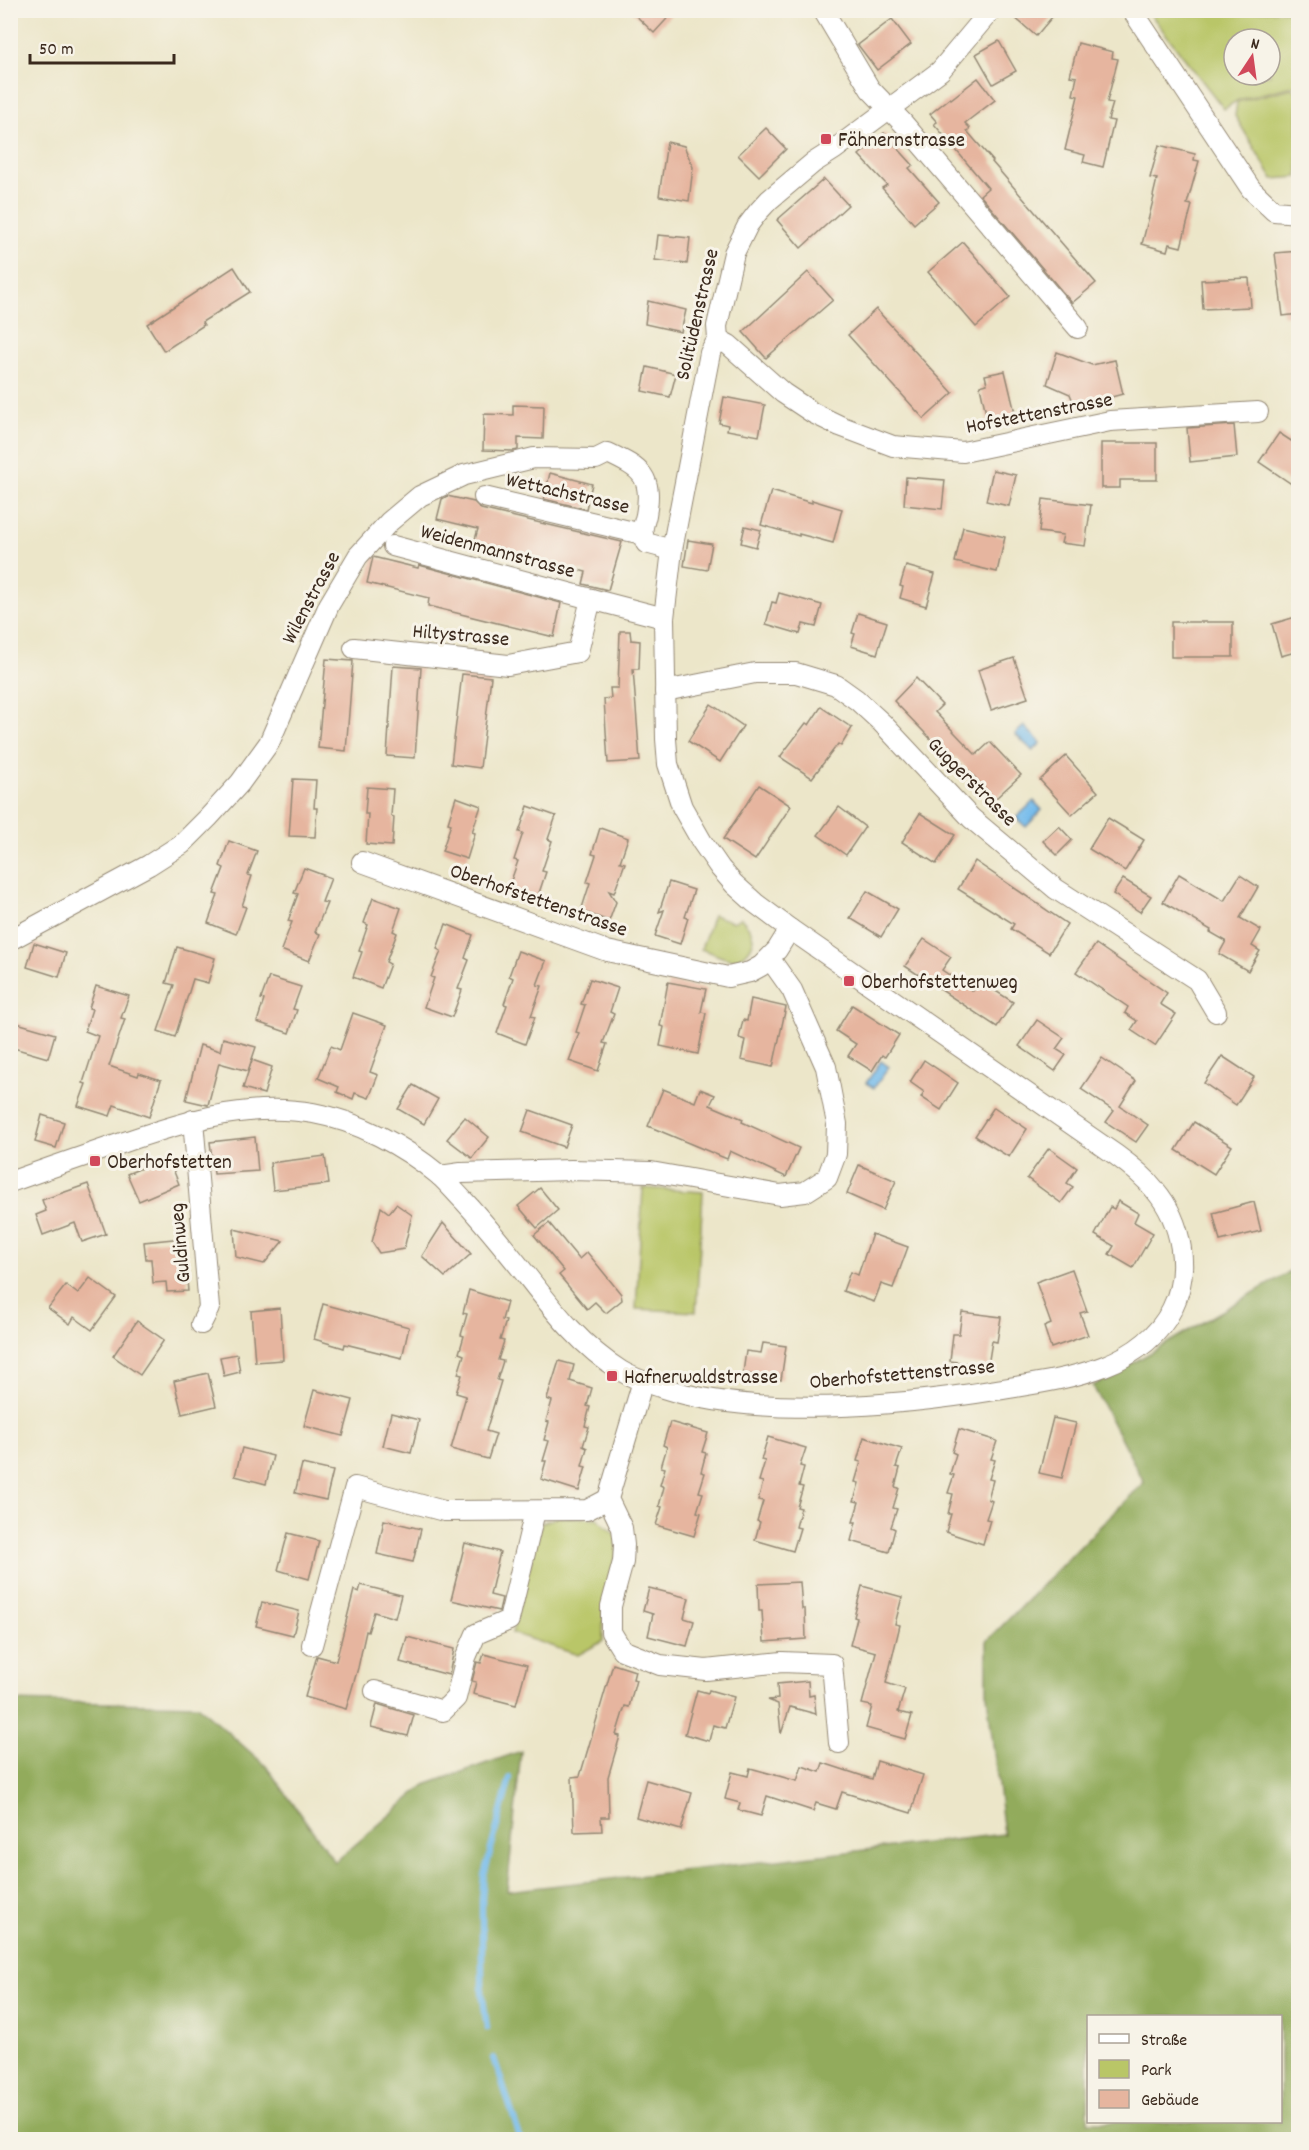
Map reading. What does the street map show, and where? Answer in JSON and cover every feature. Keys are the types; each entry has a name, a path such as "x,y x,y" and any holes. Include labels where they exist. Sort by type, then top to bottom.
{"street":[{"path":"822,10 870,89 903,123 1078,328"},
{"name":"Solitüdenstrasse","path":"683,490 710,353 718,339 717,326 729,269 748,225 769,200 805,170 940,71 991,10"},
{"path":"1132,10 1251,189 1274,211 1299,213"},
{"name":"Hofstettenstrasse","path":"718,339 729,345 783,393 813,413 893,446 963,452 1110,421 1258,412"},
{"name":"Wilenstrasse","path":"10,940 149,865 182,844 208,818 240,783 269,743 329,605 358,556 389,522 420,496 464,475 534,458 596,459 608,453 638,469 646,483 649,493 642,534"},
{"name":"Oberhofstettenstrasse","path":"10,1182 193,1120 261,1109 313,1113 355,1125 392,1143 440,1176 488,1227 570,1329 595,1352 619,1370 643,1381 694,1396 763,1405 867,1404 961,1396 1041,1383 1101,1367 1131,1353 1154,1334 1172,1310 1178,1295 1182,1263 1177,1229 1163,1202 1145,1179 1116,1155 790,929 734,884 720,868 691,825 675,788 668,764 665,692 664,618 672,550 683,490"},
{"name":"Wettachstrasse","path":"484,497 642,534"},
{"path":"642,534 646,543 672,550"},
{"name":"Weidenmannstrasse","path":"393,546 591,599"},
{"path":"591,599 664,618"},
{"name":"Hiltystrasse","path":"354,648 508,665 578,652 591,599"},
{"name":"Guggerstrasse","path":"665,692 755,673 796,673 836,685 857,700 882,723 971,818 1056,889 1197,980 1216,1012"},
{"name":"Oberhofstettenstrasse","path":"362,862 607,951 728,977 750,972 770,959 790,929"},
{"path":"440,1176 571,1170 651,1172 780,1195 805,1192 827,1178 837,1154 837,1124 826,1067 792,990 770,959"},
{"name":"Guldinweg","path":"193,1120 209,1308 201,1324"},
{"path":"643,1381 608,1499 622,1528 624,1545 623,1562 611,1606 611,1632 622,1650 660,1665 706,1670 782,1662 832,1664 839,1743"},
{"path":"312,1645 356,1487 444,1511 587,1510 608,1499"},
{"path":"375,1691 443,1711 456,1698 466,1657 476,1634 509,1620 535,1511"}],"green space":[{"path":"1151,11 1298,11 1298,87 1296,85 1238,100 1224,109 1151,15"},
{"path":"1292,88 1298,94 1298,177 1273,179 1235,116 1237,102"},
{"path":"713,915 733,922 741,918 750,930 752,944 739,958 729,959 701,949"},
{"path":"643,1188 703,1192 696,1312 636,1309"},
{"path":"1298,1267 1298,2139 11,2139 11,1701 197,1705 266,1766 335,1862 425,1785 521,1751 507,1891 1004,1834 987,1695 987,1641 1144,1482 1093,1386"},
{"path":"558,1517 597,1518 617,1536 617,1553 603,1605 603,1641 578,1655 512,1633 541,1523"}],"water":[{"path":"1024,726 1041,743 1033,751 1015,734"},
{"path":"1034,801 1042,810 1026,827 1016,818"},
{"path":"881,1061 889,1067 874,1088 866,1083"}],"building":[{"path":"630,10 675,10 654,33"},
{"path":"1006,10 1058,10 1036,36"},
{"path":"892,19 911,44 877,70 858,45"},
{"path":"999,41 1016,71 993,84 976,54"},
{"path":"1078,43 1113,52 1112,58 1118,59 1107,102 1113,103 1108,120 1114,121 1103,167 1083,162 1085,155 1065,150 1078,96 1073,95 1077,77 1070,76"},
{"path":"978,78 995,100 965,123 970,128 967,131 1096,283 1072,303 980,195 988,188 934,124 937,122 930,114"},
{"path":"766,128 786,149 759,176 738,155"},
{"path":"884,133 913,165 909,168 939,202 914,224 882,188 887,185 859,155"},
{"path":"667,142 684,146 693,167 689,201 659,196"},
{"path":"1159,145 1195,154 1194,160 1199,161 1187,204 1192,205 1181,247 1169,244 1167,251 1142,244 1154,197 1157,179 1150,178"},
{"path":"824,179 848,205 801,248 777,220"},
{"path":"658,235 690,238 687,264 655,260"},
{"path":"963,242 1010,297 976,327 928,272"},
{"path":"1299,251 1299,314 1283,316 1275,253"},
{"path":"234,267 250,292 202,322 204,325 164,351 147,324"},
{"path":"808,272 833,300 766,358 743,332"},
{"path":"1249,278 1251,307 1203,309 1201,280"},
{"path":"648,301 686,310 681,332 645,324"},
{"path":"876,309 953,393 924,419 848,335"},
{"path":"1057,352 1092,365 1115,360 1123,394 1085,404 1074,404 1070,394 1047,384"},
{"path":"647,367 676,374 670,397 642,391"},
{"path":"1005,371 1016,417 988,423 980,386 987,384 985,375"},
{"path":"724,397 765,405 759,436 727,430 728,425 719,423"},
{"path":"513,405 544,406 543,439 518,438 518,450 513,451 483,450 484,414 513,415"},
{"path":"1234,425 1237,457 1190,462 1187,428"},
{"path":"1279,433 1299,446 1299,489 1259,462"},
{"path":"1101,443 1157,443 1157,480 1120,480 1120,488 1101,488"},
{"path":"993,470 1016,475 1009,506 986,501"},
{"path":"550,473 592,484 586,509 544,499"},
{"path":"906,477 945,480 942,509 904,505"},
{"path":"771,491 842,509 833,543 761,525"},
{"path":"447,496 474,502 481,509 622,542 608,590 583,584 586,572 474,543 478,529 437,519 442,499"},
{"path":"1043,499 1091,505 1085,546 1061,543 1063,535 1039,532"},
{"path":"745,526 761,530 756,547 741,543"},
{"path":"963,527 1005,537 997,572 955,562"},
{"path":"688,540 712,544 707,570 684,566"},
{"path":"373,557 418,568 419,565 561,603 554,637 428,606 429,598 367,583"},
{"path":"906,566 935,574 926,606 900,598 903,587 900,586"},
{"path":"779,593 822,605 816,627 803,624 800,634 766,624 772,602 776,603"},
{"path":"858,613 887,622 877,654 851,646"},
{"path":"1299,616 1299,651 1281,656 1272,624"},
{"path":"1171,622 1233,622 1233,657 1171,657"},
{"path":"620,631 630,631 631,640 640,641 639,669 633,669 640,761 608,763 604,699 611,698 610,688 618,688"},
{"path":"1014,658 1028,698 991,710 978,670"},
{"path":"326,659 353,661 346,751 318,748"},
{"path":"393,666 421,668 415,758 387,756"},
{"path":"462,674 491,677 480,768 451,764"},
{"path":"916,678 942,705 935,712 976,755 990,742 1021,775 995,799 955,756 951,760 894,701"},
{"path":"711,704 743,726 720,762 688,741"},
{"path":"821,707 852,728 841,746 838,744 812,778 780,757 806,723 809,725"},
{"path":"1066,756 1098,792 1072,815 1040,780"},
{"path":"293,779 316,780 315,837 289,836"},
{"path":"759,785 791,806 755,860 723,839"},
{"path":"367,787 393,789 392,846 366,844"},
{"path":"456,797 481,806 472,832 475,833 467,859 442,851 451,824 448,823"},
{"path":"528,806 556,816 548,839 552,841 542,871 546,872 537,899 508,889 518,861 514,860 523,833 519,832"},
{"path":"839,807 865,827 846,855 818,835"},
{"path":"920,813 955,835 936,864 902,842"},
{"path":"1108,818 1144,840 1125,871 1089,849"},
{"path":"1059,826 1072,840 1057,855 1043,841"},
{"path":"600,828 628,838 620,862 625,863 614,893 609,891 616,902 609,921 581,911 590,883 587,882 596,855 592,854"},
{"path":"229,841 257,851 248,875 252,876 242,906 246,907 236,934 208,923 218,895 214,894 224,868 220,866"},
{"path":"975,861 1067,924 1049,953 1011,929 1014,924 958,889"},
{"path":"304,868 331,878 322,902 327,903 315,932 320,934 309,961 281,950 292,922 288,921 298,894 294,893"},
{"path":"1179,874 1224,901 1240,875 1258,887 1240,918 1261,930 1252,946 1260,951 1248,971 1219,954 1226,941 1163,902"},
{"path":"1123,879 1151,896 1140,912 1113,894"},
{"path":"669,882 694,890 685,917 688,918 680,944 655,936 664,910 659,912"},
{"path":"867,891 898,909 881,937 850,918"},
{"path":"373,898 401,908 393,931 397,933 386,962 390,964 381,988 353,977 368,925 364,923"},
{"path":"446,924 473,935 465,958 469,960 458,989 462,990 452,1017 424,1007 434,978 431,977 441,951 437,949"},
{"path":"924,939 951,957 942,970 973,991 980,981 1013,1002 997,1027 905,966"},
{"path":"34,943 66,953 59,977 27,967"},
{"path":"1096,944 1167,993 1160,1004 1176,1014 1155,1046 1131,1030 1137,1021 1125,1013 1128,1007 1076,972"},
{"path":"177,947 215,958 208,983 193,979 175,1037 158,1031 174,985 166,983"},
{"path":"518,951 546,961 537,985 542,986 531,1016 535,1017 525,1044 497,1033 507,1005 504,1004 513,978 509,976"},
{"path":"269,977 301,987 293,1009 297,1010 289,1033 257,1022 264,1000 261,999"},
{"path":"590,979 618,988 610,1012 614,1014 603,1043 607,1044 598,1071 569,1061 579,1033 576,1032 585,1005 581,1004"},
{"path":"668,982 706,989 701,1012 706,1013 698,1054 660,1046 664,1027 660,1026"},
{"path":"96,986 129,996 121,1018 125,1019 109,1066 138,1076 139,1073 161,1080 149,1117 114,1105 110,1116 78,1106 98,1036 85,1031"},
{"path":"751,999 786,1007 773,1067 741,1060 745,1040 739,1038 743,1020 747,1021"},
{"path":"852,1005 899,1035 885,1057 882,1055 872,1071 848,1056 856,1044 836,1031"},
{"path":"353,1013 387,1025 370,1072 378,1075 369,1098 355,1093 353,1099 337,1092 339,1087 318,1078 331,1046 340,1050"},
{"path":"1037,1020 1064,1038 1056,1049 1066,1055 1055,1071 1019,1046"},
{"path":"10,1021 55,1034 48,1058 10,1047"},
{"path":"223,1038 256,1047 248,1071 219,1063 208,1105 186,1100 200,1045 220,1051"},
{"path":"1222,1056 1254,1077 1236,1105 1204,1083"},
{"path":"1102,1058 1136,1081 1120,1106 1148,1125 1136,1142 1106,1122 1114,1111 1081,1089"},
{"path":"252,1060 272,1067 264,1094 243,1088"},
{"path":"924,1060 958,1083 941,1110 921,1097 924,1092 910,1082"},
{"path":"413,1085 438,1099 424,1124 398,1109"},
{"path":"663,1089 695,1102 700,1089 715,1095 710,1105 799,1148 786,1177 730,1151 727,1159 648,1126"},
{"path":"994,1107 1027,1129 1009,1157 975,1136"},
{"path":"530,1110 572,1125 564,1147 522,1132"},
{"path":"42,1115 64,1122 56,1148 35,1142"},
{"path":"465,1117 489,1137 472,1158 447,1139"},
{"path":"1194,1122 1232,1146 1214,1174 1176,1150"},
{"path":"255,1137 258,1171 214,1174 210,1142"},
{"path":"1049,1148 1077,1168 1067,1183 1073,1187 1061,1203 1027,1178"},
{"path":"325,1156 329,1184 273,1190 270,1163"},
{"path":"168,1157 179,1184 139,1201 127,1174"},
{"path":"859,1165 896,1181 883,1210 847,1194"},
{"path":"88,1184 106,1234 82,1242 75,1223 43,1235 36,1215 46,1211 42,1200"},
{"path":"540,1188 558,1210 537,1228 518,1206"},
{"path":"1118,1201 1138,1213 1134,1222 1153,1233 1133,1268 1109,1254 1114,1246 1095,1235 1110,1207 1114,1209"},
{"path":"1254,1202 1261,1231 1220,1241 1213,1213"},
{"path":"396,1204 412,1215 404,1249 379,1253 372,1242 381,1207 389,1213"},
{"path":"443,1223 471,1254 445,1277 422,1256"},
{"path":"549,1223 579,1259 587,1252 621,1294 622,1300 606,1313 595,1302 587,1309 559,1275 564,1271 534,1235"},
{"path":"234,1229 283,1241 264,1264 236,1257"},
{"path":"872,1234 908,1247 893,1288 881,1284 874,1302 843,1291 850,1272 858,1275"},
{"path":"183,1238 188,1291 167,1292 166,1282 153,1283 151,1259 146,1259 144,1242"},
{"path":"1072,1269 1087,1311 1080,1313 1088,1335 1051,1348 1044,1327 1051,1324 1036,1282"},
{"path":"90,1278 116,1297 92,1330 74,1317 70,1324 48,1308 66,1285 78,1294"},
{"path":"469,1290 507,1302 502,1320 506,1321 500,1340 504,1341 498,1360 503,1361 497,1380 501,1381 486,1431 496,1434 488,1459 451,1449 466,1396 456,1393 462,1375 458,1374 464,1355 459,1353 467,1314 463,1313"},
{"path":"323,1304 409,1327 402,1358 345,1344 344,1348 314,1339"},
{"path":"280,1308 283,1360 255,1362 251,1311"},
{"path":"962,1312 1001,1317 997,1342 992,1341 988,1366 950,1361 953,1334 959,1334"},
{"path":"137,1321 164,1340 140,1375 113,1356"},
{"path":"763,1343 786,1346 781,1380 743,1373 746,1351 761,1353"},
{"path":"237,1354 240,1372 224,1376 220,1357"},
{"path":"559,1361 574,1365 570,1381 592,1388 585,1426 589,1427 583,1446 587,1448 582,1466 586,1467 579,1491 541,1479 549,1441 544,1440 549,1422 546,1421 552,1401 547,1399"},
{"path":"208,1373 216,1406 182,1414 174,1381"},
{"path":"314,1390 353,1400 343,1436 304,1426"},
{"path":"391,1413 419,1420 411,1453 383,1446"},
{"path":"1053,1418 1076,1423 1062,1478 1039,1473"},
{"path":"670,1422 708,1433 702,1452 706,1453 701,1472 705,1473 699,1492 703,1493 697,1512 701,1513 694,1536 656,1525 662,1507 659,1506 664,1487 660,1485 665,1468 661,1467 667,1447 663,1445"},
{"path":"959,1429 997,1441 991,1459 995,1460 989,1479 993,1480 988,1499 992,1501 986,1519 990,1520 983,1544 946,1532 953,1494 948,1493 954,1475 950,1474 956,1454 952,1452"},
{"path":"768,1437 806,1448 800,1466 804,1467 799,1486 803,1487 797,1507 801,1508 796,1527 800,1528 793,1551 755,1540 760,1522 757,1521 763,1501 758,1500 763,1482 759,1481 765,1461 761,1460"},
{"path":"864,1437 902,1449 896,1467 900,1468 895,1487 899,1488 893,1508 897,1509 891,1527 895,1529 889,1552 851,1541 856,1522 853,1522 859,1502 854,1501 859,1483 855,1482 861,1462 857,1461"},
{"path":"242,1448 273,1456 266,1484 235,1476"},
{"path":"302,1464 333,1471 326,1500 295,1493"},
{"path":"384,1520 421,1529 413,1562 377,1554"},
{"path":"288,1533 319,1541 309,1579 278,1570"},
{"path":"465,1543 500,1552 490,1595 502,1598 499,1611 451,1600"},
{"path":"800,1582 802,1609 805,1609 806,1639 764,1642 758,1584"},
{"path":"361,1585 401,1595 395,1618 374,1612 368,1632 366,1631 346,1709 305,1697 317,1656 336,1661 354,1590 359,1592"},
{"path":"862,1586 902,1597 895,1624 900,1625 886,1683 905,1689 898,1712 912,1715 905,1739 866,1728 872,1706 862,1704 876,1652 850,1645"},
{"path":"649,1588 689,1598 684,1618 694,1621 687,1646 648,1636 653,1614 643,1611"},
{"path":"262,1602 299,1611 293,1635 256,1626"},
{"path":"407,1637 454,1649 449,1675 400,1662"},
{"path":"484,1654 527,1665 516,1705 473,1694 476,1682 472,1681 477,1662 481,1663"},
{"path":"613,1664 635,1671 633,1679 636,1680 629,1707 625,1706 616,1735 620,1736 608,1777 609,1817 601,1817 602,1831 574,1832 572,1777 580,1776"},
{"path":"808,1681 809,1696 814,1695 816,1714 790,1707 781,1734 778,1704 768,1700 778,1699 777,1684"},
{"path":"697,1690 708,1693 709,1690 734,1697 725,1728 713,1725 709,1741 685,1734"},
{"path":"377,1704 414,1715 408,1736 371,1727"},
{"path":"877,1761 923,1775 911,1813 842,1792 836,1809 816,1803 813,1811 767,1796 761,1816 738,1810 740,1803 725,1799 732,1772 748,1776 750,1768 797,1781 802,1766 820,1772 823,1763 872,1779"},
{"path":"646,1780 692,1793 681,1830 636,1817"}],"waterway":[{"path":"487,2028 482,1991 484,1875 510,1778"},
{"path":"494,2058 521,2140"}],"place":[{"name":"Fähnernstrasse","path":"826,139"},
{"name":"Oberhofstettenweg","path":"849,981"},
{"name":"Oberhofstetten","path":"95,1161"},
{"name":"Hafnerwaldstrasse","path":"612,1376"}]}
